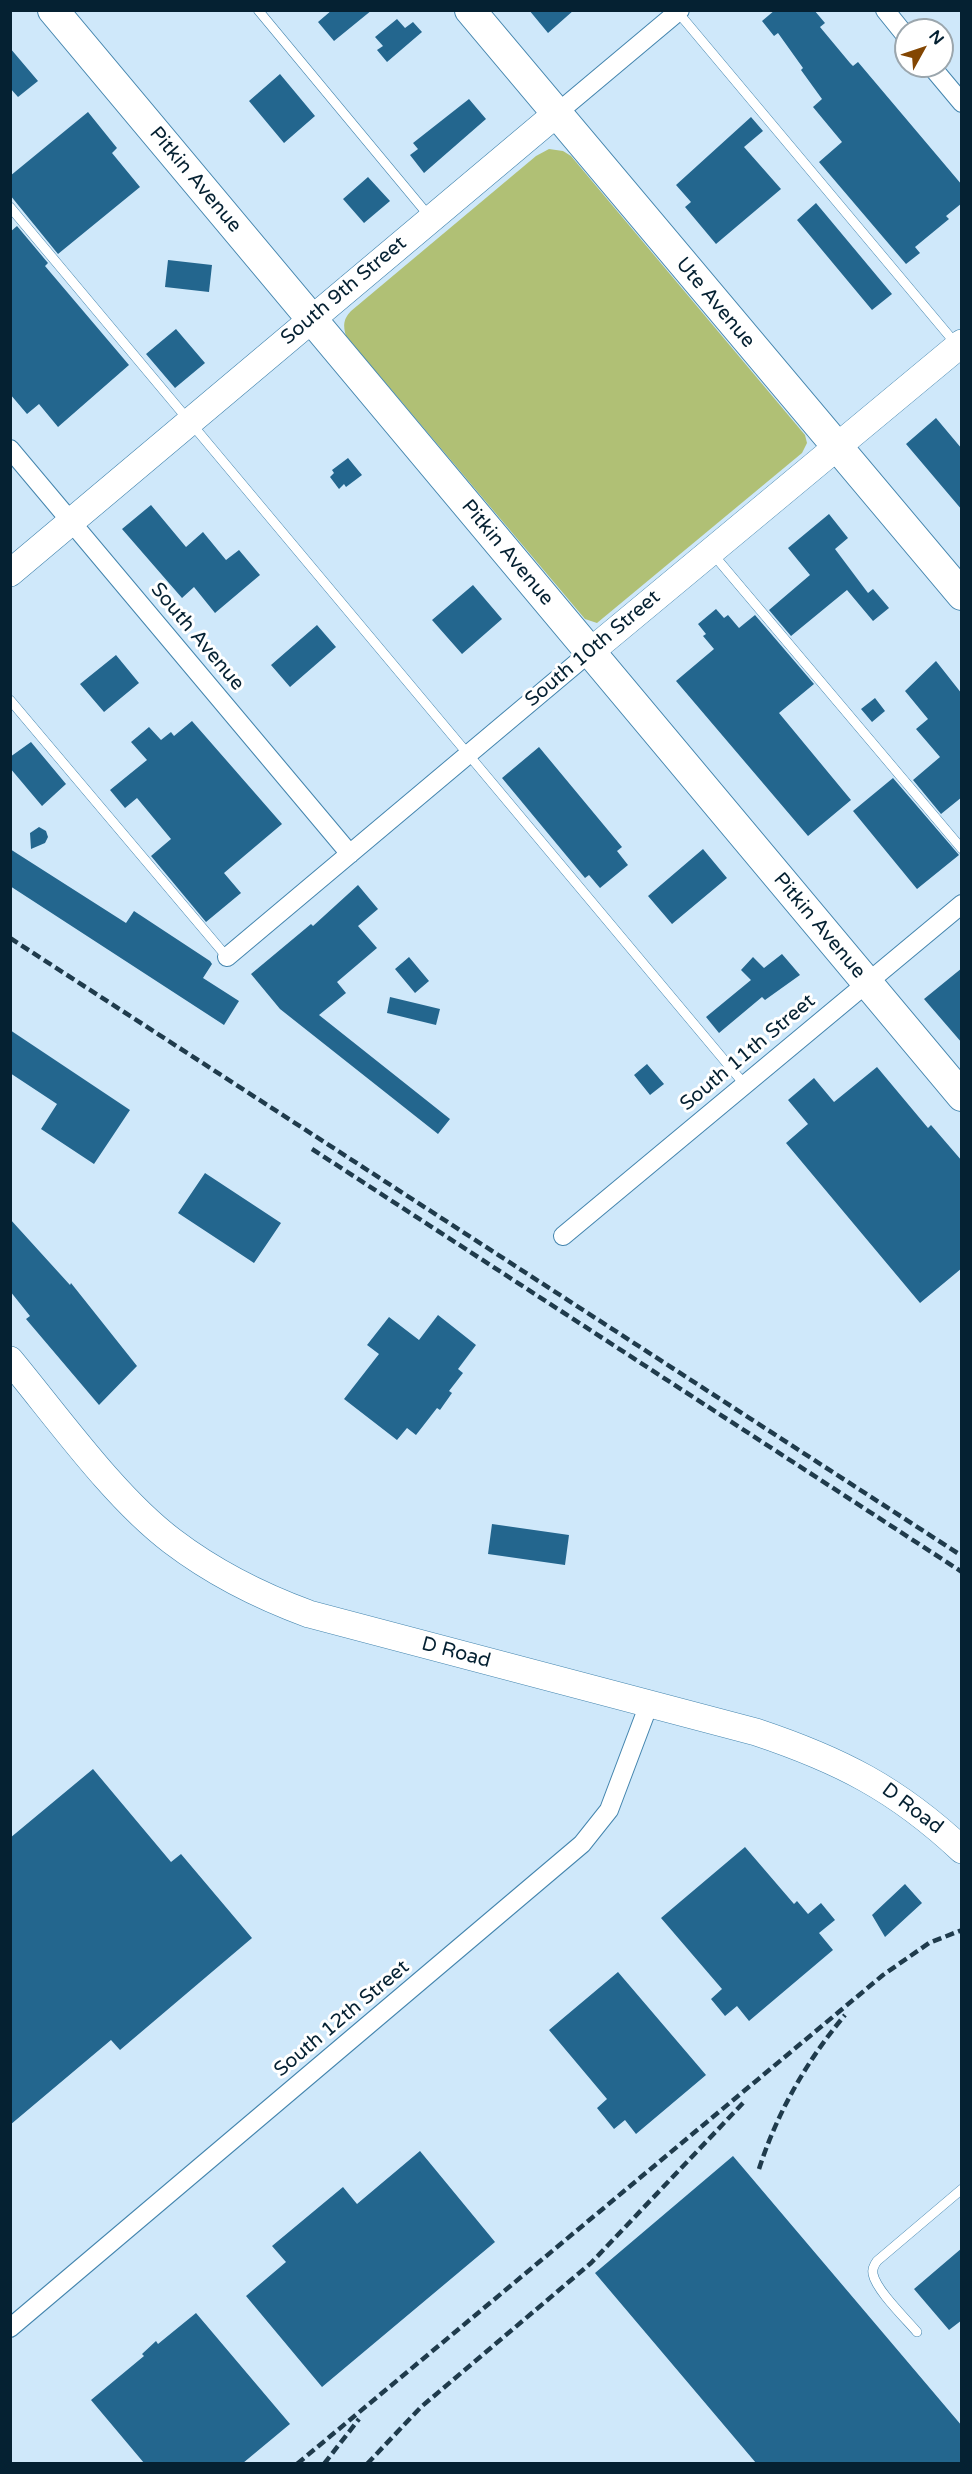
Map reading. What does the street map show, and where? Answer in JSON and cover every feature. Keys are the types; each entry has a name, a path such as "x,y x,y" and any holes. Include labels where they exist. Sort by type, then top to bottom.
{"main road":[{"name":"Pitkin Avenue","path":"53,10 962,1096"},
{"name":"Ute Avenue","path":"470,10 962,596"}],"street":[{"name":"South 9th Street","path":"10,573 678,11"},
{"path":"941,78 962,103"},
{"name":"South 10th Street","path":"227,957 710,551 960,347"},
{"name":"South Avenue","path":"10,449 350,854"},
{"name":"South 11th Street","path":"563,1236 962,904"},
{"name":"D Road","path":"10,1360 142,1515 170,1540 228,1578 260,1595 309,1614 756,1732 843,1765 880,1785 911,1806 962,1850"},
{"name":"South 12th Street","path":"10,2328 582,1844 609,1810 649,1704"}],"lane":[{"path":"258,10 431,218"},
{"path":"678,11 960,347"},
{"path":"10,207 191,420 745,1085"},
{"path":"710,551 962,849"},
{"path":"10,700 227,957"},
{"path":"917,2332 878,2284 873,2275 873,2267 877,2261 962,2189"}],"green space":[{"path":"549,149 563,151 571,156 805,435 807,443 802,453 597,623 585,619 346,336 344,329 345,320 351,311 536,156"}],"building":[{"path":"332,10 372,10 334,41 318,22"},
{"path":"529,10 574,10 548,33"},
{"path":"775,10 814,10 825,23 820,27 850,63 853,66 858,62 962,185 962,203 946,216 949,219 915,247 920,253 906,264 819,162 842,142 813,107 822,99 801,70 803,68 778,33 774,36 762,21"},
{"path":"397,19 405,28 413,22 422,32 387,62 377,50 383,46 375,37"},
{"path":"10,48 38,81 18,97 10,88"},
{"path":"280,74 315,116 284,143 249,101"},
{"path":"469,99 486,119 424,173 410,155 418,149 413,143"},
{"path":"88,112 117,148 112,153 140,187 58,254 10,195 10,176"},
{"path":"751,117 763,131 744,147 781,189 716,244 685,207 691,202 676,185"},
{"path":"368,177 390,201 364,223 343,199"},
{"path":"816,203 892,294 872,310 797,220"},
{"path":"17,226 48,263 45,266 129,365 58,427 39,404 27,414 10,394 10,232"},
{"path":"168,260 212,265 209,292 165,287"},
{"path":"176,329 205,363 175,388 146,354"},
{"path":"936,418 962,449 962,510 906,444"},
{"path":"348,458 362,475 346,487 344,484 339,489 330,477 334,473 332,470"},
{"path":"151,505 186,547 203,532 226,560 239,550 260,575 215,613 194,587 182,598 122,529"},
{"path":"829,514 848,538 835,549 868,593 873,589 889,608 873,621 847,590 791,636 769,610 810,575 788,548"},
{"path":"473,585 502,619 462,654 432,620"},
{"path":"716,609 724,618 728,615 739,628 755,615 814,684 779,713 851,800 808,836 676,681 714,649 703,636 706,634 698,624"},
{"path":"317,625 336,647 290,687 271,665"},
{"path":"116,655 139,683 104,712 80,684"},
{"path":"936,661 962,694 962,797 941,814 913,780 940,757 916,729 928,719 905,691"},
{"path":"875,698 885,711 872,722 861,709"},
{"path":"192,721 282,824 224,873 241,893 206,922 151,856 171,839 137,798 125,808 110,790 147,760 131,742 149,727 161,740 171,732 174,736"},
{"path":"31,742 66,784 42,806 10,768 10,757"},
{"path":"539,747 622,847 617,851 628,865 600,888 589,875 585,878 502,778"},
{"path":"893,778 959,855 917,889 853,811"},
{"path":"39,827 46,831 48,837 45,843 31,849 30,833"},
{"path":"10,849 126,923 134,911 210,961 212,964 203,978 239,1001 224,1025 10,886"},
{"path":"703,849 727,878 672,924 648,896"},
{"path":"358,885 378,909 358,926 377,948 337,982 346,993 319,1015 450,1119 438,1134 280,1009 251,974 311,924 313,926"},
{"path":"782,954 800,975 765,1000 762,997 719,1033 706,1017 751,980 741,970 753,957 764,968"},
{"path":"409,957 429,981 415,993 395,969"},
{"path":"962,968 962,1043 924,999"},
{"path":"390,997 440,1009 436,1025 387,1013"},
{"path":"10,1030 130,1110 94,1164 41,1129 57,1104 10,1073"},
{"path":"647,1064 664,1084 650,1095 634,1075"},
{"path":"877,1067 928,1128 931,1125 962,1161 962,1268 920,1303 786,1143 808,1124 788,1100 814,1078 834,1102"},
{"path":"205,1173 281,1223 254,1263 178,1213"},
{"path":"10,1219 70,1285 71,1283 137,1366 99,1405 26,1319 30,1316 10,1291"},
{"path":"438,1315 476,1345 458,1369 463,1373 449,1391 452,1393 440,1410 437,1408 416,1435 407,1428 397,1440 344,1399 379,1354 367,1345 389,1317 419,1340"},
{"path":"492,1524 569,1535 565,1565 488,1554"},
{"path":"93,1769 171,1862 181,1854 252,1938 120,2050 111,2040 10,2125 10,1838"},
{"path":"745,1847 794,1904 797,1901 808,1914 821,1903 835,1920 819,1933 833,1950 749,2021 737,2006 725,2016 711,1999 722,1989 661,1918"},
{"path":"905,1884 922,1903 885,1937 872,1915"},
{"path":"618,1972 706,2075 636,2134 625,2120 614,2129 597,2108 607,2099 549,2030"},
{"path":"420,2151 495,2242 322,2387 246,2296 286,2262 272,2246 343,2187 357,2204"},
{"path":"733,2156 962,2426 962,2463 756,2463 595,2273"},
{"path":"962,2248 962,2320 949,2330 914,2289"},
{"path":"196,2313 290,2424 243,2463 144,2463 91,2400 144,2356 142,2354 156,2341 158,2344"}],"railway":[{"path":"10,938 962,1556"},
{"path":"312,1149 962,1572"},
{"path":"297,2464 883,1975 929,1943 962,1930"},
{"path":"759,2169 766,2148 794,2088 818,2050 845,2015"},
{"path":"367,2464 421,2407 591,2263 743,2103"},
{"path":"324,2464 359,2419"}]}
